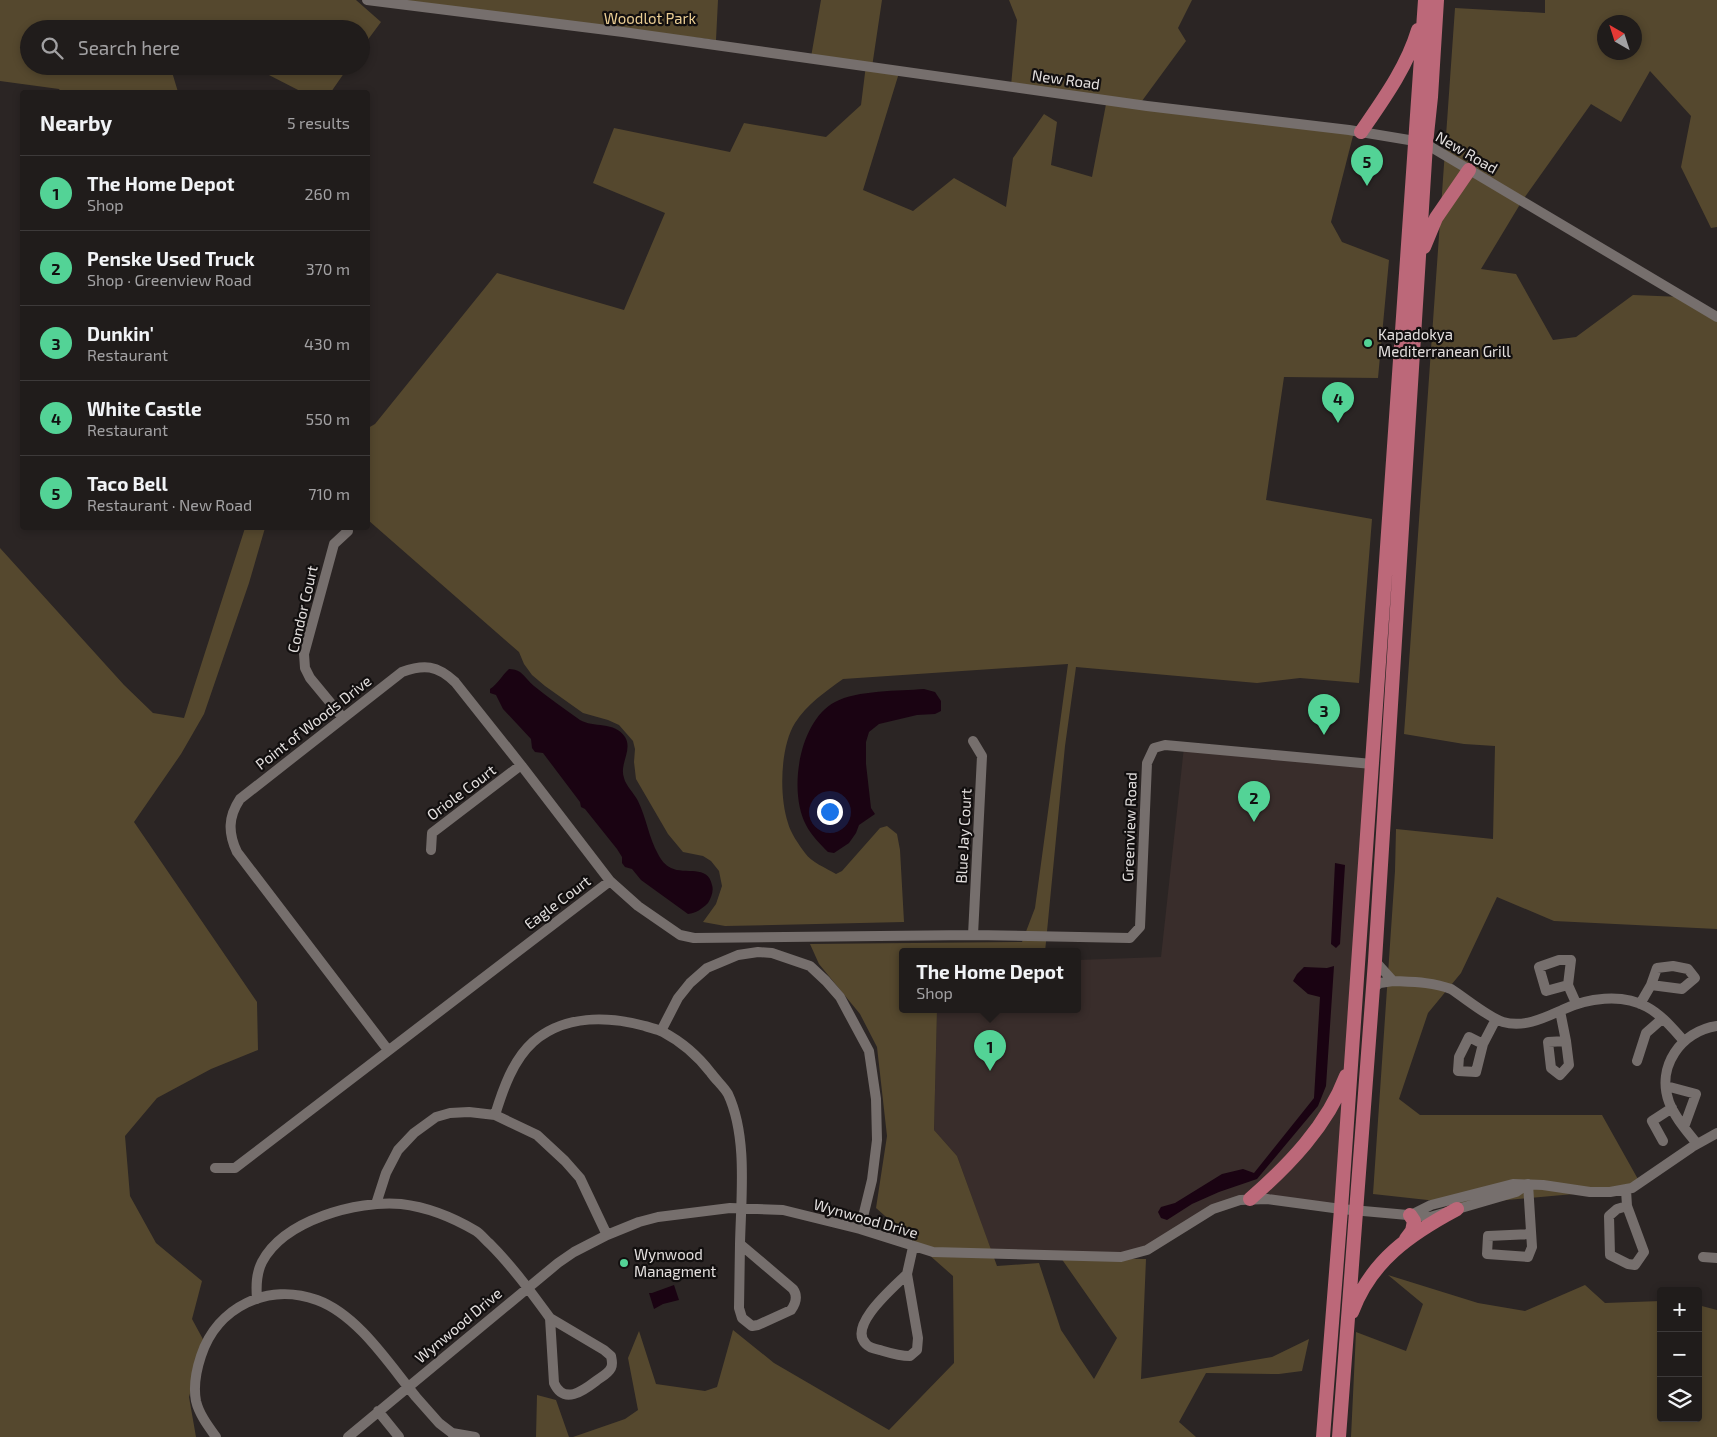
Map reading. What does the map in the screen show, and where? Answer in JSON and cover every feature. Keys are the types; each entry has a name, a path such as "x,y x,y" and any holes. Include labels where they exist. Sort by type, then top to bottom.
{"highway":[{"path":"1323,1437 1372,764 1421,142 1437,0"},
{"path":"1361,132 1408,56 1424,4"},
{"path":"1338,1437 1375,961 1418,270 1424,4"},
{"path":"1418,270 1425,242 1436,218 1469,170"},
{"path":"1250,1200 1280,1173 1325,1118 1338,1096 1351,1062"},
{"path":"1267,1199 1280,1173"},
{"path":"1402,1243 1424,1227 1457,1209"},
{"path":"1346,1327 1356,1300 1372,1273 1412,1231 1414,1221 1410,1215"}],"street":[{"name":"New Road","path":"366,0 623,32 1146,106 1361,132 1421,142 1627,265 1717,316"},
{"name":"Condor Court","path":"343,718 310,678 304,654 334,544 348,531"},
{"name":"Point of Woods Drive","path":"388,1050 237,852 232,841 230,820 234,808 240,799 402,672 425,666 446,674 455,682 610,881"},
{"name":"Blue Jay Court","path":"973,741 982,756 973,935"},
{"name":"Greenview Road","path":"973,935 1130,938 1135,934 1140,927 1147,763 1154,748 1160,746 1372,764"},
{"name":"Oriole Court","path":"431,850 432,834 521,765"},
{"name":"Eagle Court","path":"215,1168 234,1168 610,881 638,906 680,935 973,935"},
{"path":"661,1031 678,998 690,983 707,968 738,955 758,952 772,953 810,966 826,981 840,997 870,1051 876,1098 877,1140 872,1180 860,1230"},
{"path":"1375,961 1393,981"},
{"path":"1373,988 1380,983 1393,981 1429,983 1442,986 1504,1022 1534,1021 1576,1003 1610,999 1624,1000 1647,1007 1684,1041"},
{"path":"1568,985 1576,1003"},
{"path":"1640,1004 1651,985"},
{"path":"1560,1011 1566,1041"},
{"path":"495,1115 501,1093 518,1059 534,1042 556,1027 586,1019 624,1020 661,1031 681,1043 699,1058 727,1093 740,1140 739,1308 742,1318 752,1326 792,1310 796,1299 796,1293 793,1289 740,1244"},
{"path":"1483,1044 1496,1019"},
{"path":"1637,1061 1646,1033 1662,1019"},
{"path":"1697,1144 1684,1127 1667,1097 1666,1073 1675,1051 1684,1041 1703,1029 1717,1026"},
{"path":"1666,1086 1696,1094 1684,1127"},
{"path":"1663,1141 1652,1122 1672,1108"},
{"path":"376,1204 386,1173 398,1150 414,1133 436,1117 450,1113 469,1112 495,1115 537,1135 565,1161 580,1178 607,1235"},
{"path":"1410,1215 1431,1205 1513,1184 1563,1187 1590,1192 1626,1190 1717,1133"},
{"path":"1528,1184 1532,1248 1528,1257 1487,1254 1488,1236 1531,1234"},
{"name":"Wynwood Drive","path":"348,1437 527,1287 566,1257 607,1235 658,1217 730,1208 783,1210 860,1230 933,1252 1121,1256 1138,1253 1156,1245 1213,1209 1229,1203 1267,1199 1357,1211 1430,1217 1516,1192 1528,1184"},
{"path":"1626,1190 1627,1206 1644,1252 1635,1265 1628,1264 1610,1255 1609,1216 1617,1209 1627,1206"},
{"path":"257,1299 256,1283 263,1261 282,1240 296,1230 332,1212 348,1207 402,1204 438,1212 477,1232 499,1253 550,1318 611,1356 612,1366 609,1372 570,1395 557,1389 554,1382 550,1318"},
{"path":"907,1274 866,1317 860,1329 861,1338 866,1346 898,1356 910,1356 917,1350 918,1338 907,1274 912,1247"},
{"path":"1703,1257 1717,1258"},
{"path":"216,1437 202,1417 196,1402 194,1388 196,1371 205,1343 224,1316 257,1299 276,1294 316,1299 345,1316 370,1340 439,1423 453,1435 475,1437"},
{"path":"378,1411 399,1437"}],"shaded area":[{"path":"509,669 520,672 534,686 580,720 610,727 621,732 625,737 628,747 623,768 624,778 641,807 655,848 662,860 671,868 706,874 713,887 708,903 696,912 688,914 641,880 632,869 625,867 617,849 585,809 581,807 580,802 543,753 535,752 532,748 531,739 503,709 496,695 490,693 490,689"},
{"path":"924,689 935,692 941,701 941,711 935,714 917,715 879,724 869,732 866,742 866,764 871,808 875,814 859,825 849,843 834,853 828,852 813,836 806,825 798,794 800,758 805,740 813,724 823,711 844,698 878,692"},
{"path":"1184,747 1372,764 1341,1209 1240,1200 1138,1253 992,1253 957,1156 934,1130 937,1013 1081,1013 1081,960 1161,957"},
{"path":"1335,863 1345,865 1340,944 1336,948 1331,944"},
{"path":"1334,966 1326,1086 1318,1106 1257,1179 1219,1192 1192,1204 1167,1220 1161,1218 1158,1212 1161,1207 1175,1203 1222,1174 1243,1169 1254,1173 1314,1098 1320,997 1308,994 1293,981 1304,967 1327,968"},
{"path":"674,1285 679,1300 663,1304 654,1309 649,1293"}],"green space":[{"path":"0,0 356,0 381,22 370,37 370,20 20,20 20,75 173,75 177,90 60,90 0,81"},
{"name":"Woodlot Park","path":"372,0 718,0 716,40"},
{"path":"821,0 882,0 872,67 899,73 863,190 913,211 954,178 1006,207 1013,158 1044,114 1057,122 1051,165 1092,177 1107,99 1011,86 1017,20 1009,0 1192,0 1178,28 1186,41 1139,105 1354,132 1331,222 1342,242 1389,260 1378,378 1284,377 1266,500 1372,519 1359,683 1300,678 1257,683 1076,667 1065,746 1045,948 899,948 899,1013 937,1013 934,1130 957,1156 997,1266 1039,1263 1061,1330 1094,1379 1117,1338 1061,1258 1146,1259 1141,1379 1272,1357 1309,1339 1302,1371 1279,1374 1206,1373 1179,1422 1196,1437 573,1437 625,1419 638,1410 628,1358 639,1331 656,1384 705,1391 717,1387 733,1330 774,1363 889,1430 954,1363 953,1276 876,1208 887,1136 877,1047 860,1014 819,964 810,944 1022,942 1035,908 1068,664 843,679 805,710 790,733 786,745 782,772 785,812 789,827 808,856 836,874 842,871 880,828 887,826 897,834 900,850 904,922 725,926 703,922 716,904 722,886 719,871 711,861 703,856 683,852 668,834 636,779 633,741 619,725 583,713 545,686 532,675 524,664 519,652 370,522 370,427 375,424 497,273 624,310 665,213 593,183 614,128 730,152 744,123 826,137 861,105 866,65 811,57"},
{"path":"1545,0 1717,0 1717,227 1711,228 1681,167 1691,116 1650,71 1621,122 1591,104 1522,201 1481,269 1516,274 1553,340 1576,337 1633,295 1682,297 1717,317 1717,929 1554,921 1497,897 1461,973 1428,1013 1399,1099 1420,1115 1602,1115 1639,1181 1618,1190 1464,1204 1373,1194 1395,871 1396,829 1493,839 1495,746 1464,744 1404,734 1455,8 1545,13"},
{"path":"269,75 343,75 332,90 298,90"},
{"path":"244,530 264,530 249,583 204,714 181,754 134,822 257,1002 258,1050 211,1069 157,1098 125,1136 130,1196 156,1243 202,1281 192,1319 205,1343 189,1397 196,1437 0,1437 0,548 124,685 153,713 184,718"},
{"path":"1388,1275 1478,1303 1525,1311 1585,1285 1605,1303 1657,1301 1657,1422 1702,1422 1702,1306 1717,1310 1717,1437 1351,1437 1356,1332 1406,1351 1423,1304"},
{"path":"537,1395 556,1400 569,1437 536,1437"}],"place":[{"name":"Taco Bell","path":"1367,186"},
{"name":"Kapadokya Mediterranean Grill","path":"1368,343"},
{"name":"White Castle","path":"1338,423"},
{"name":"Dunkin'","path":"1324,735"},
{"name":"Penske Used Truck","path":"1254,822"},
{"name":"The Home Depot","path":"990,1071"},
{"name":"Wynwood Managment","path":"624,1263"}]}
